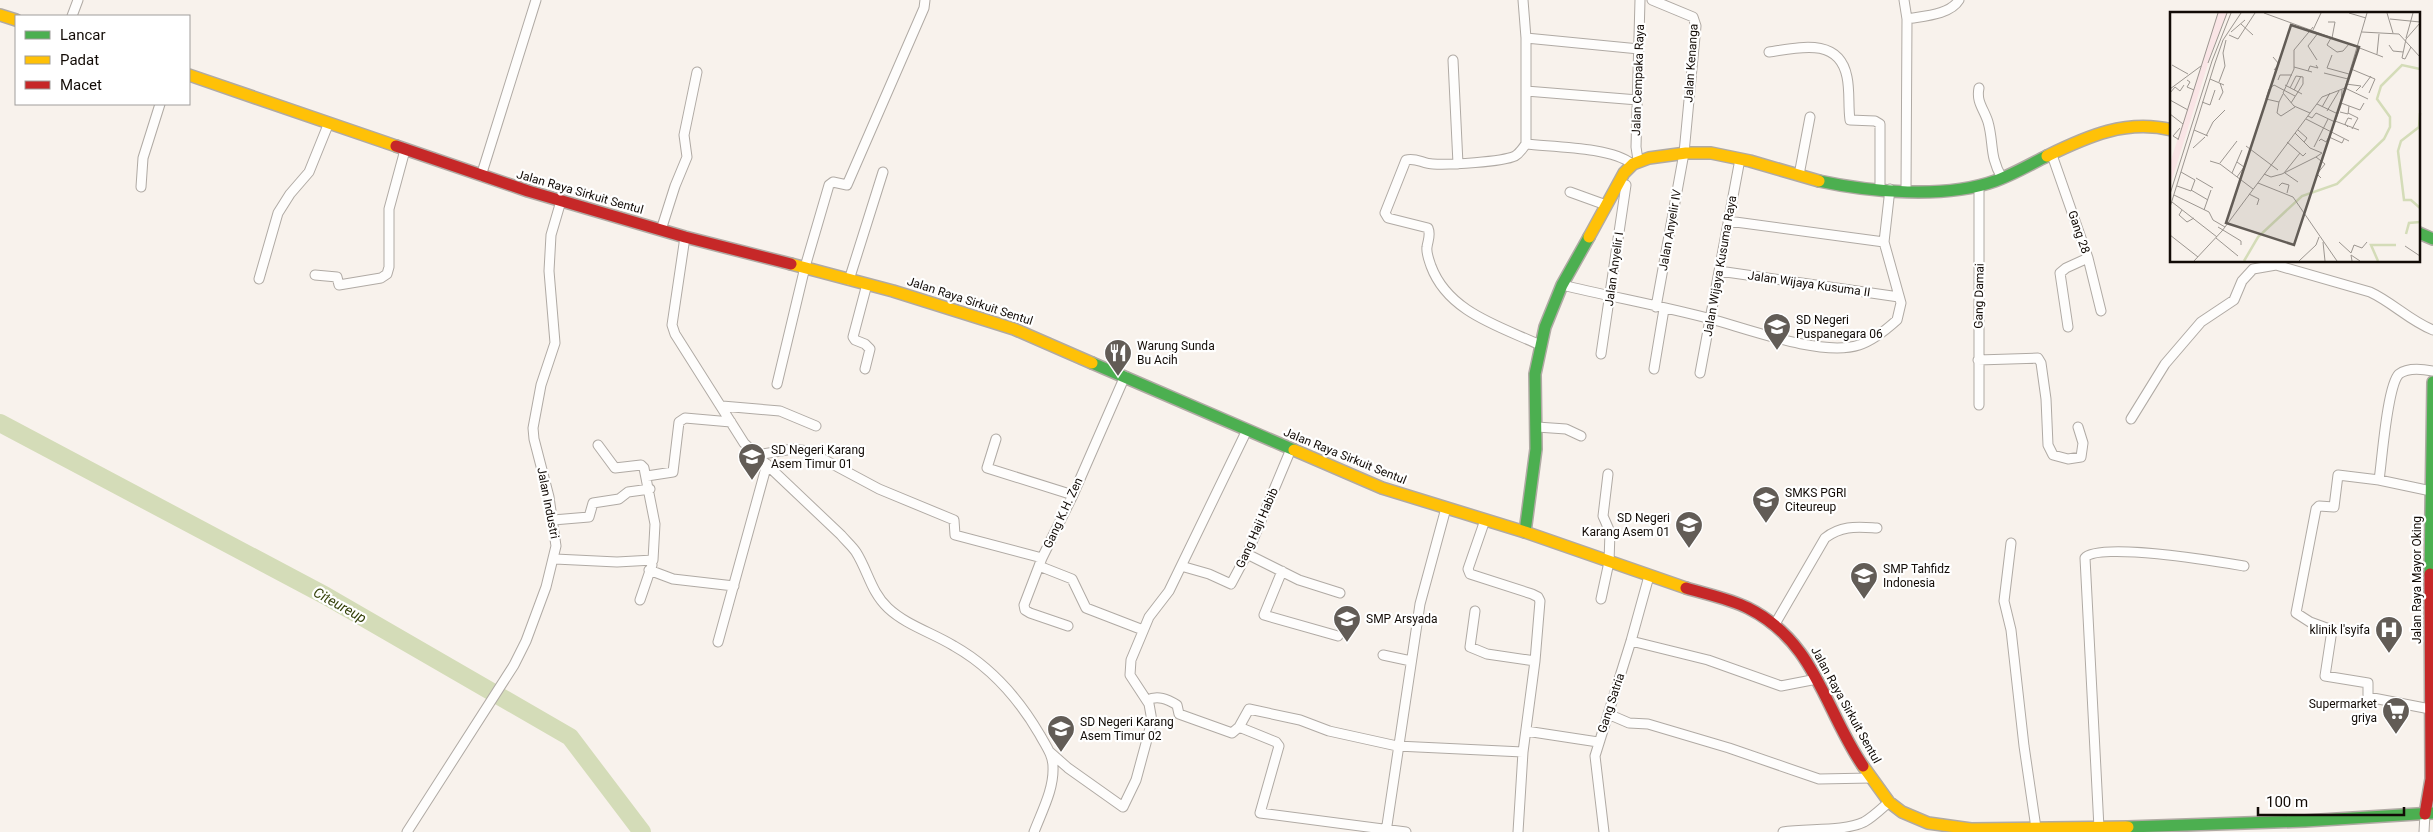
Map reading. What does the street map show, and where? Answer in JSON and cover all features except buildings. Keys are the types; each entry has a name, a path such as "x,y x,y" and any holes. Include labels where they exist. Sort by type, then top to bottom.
{"main road":[{"path":"0,15 15,20"},
{"name":"Jalan Raya Sirkuit Sentul","path":"190,75 328,125 560,201 685,237 867,284 1014,329 1382,488 1525,532 1649,576 1748,608 1775,624 1792,640 1817,679 1870,778 1889,802 1928,828 1971,830 2036,828 2160,830 2285,827 2429,813"},
{"path":"1525,532 1537,427 1535,374 1545,327 1562,286 1606,205 1635,162 1684,154 1716,153 1848,186 1885,189 1947,190 1979,186 2002,178 2092,137 2123,127 2143,126 2170,130"},
{"path":"2420,233 2433,239"},
{"name":"Jalan Raya Mayor Oking","path":"2429,813 2432,780 2430,709 2433,382"}],"street":[{"path":"72,15 78,0"},
{"path":"481,176 536,0"},
{"path":"777,384 805,267 829,185 833,182 847,185 924,8 925,0"},
{"path":"1523,0 1526,38 1526,144 1520,152 1512,157 1458,164 1432,164 1413,159 1406,160 1386,210 1386,216 1428,228 1427,254 1434,275 1440,286 1455,302 1482,319 1540,346"},
{"name":"Jalan Cempaka Raya","path":"1635,162 1640,0"},
{"name":"Jalan Kenanga","path":"1652,0 1689,14 1696,23 1684,154"},
{"path":"1904,0 1907,19 1906,189"},
{"path":"1907,19 1949,10 1959,0"},
{"path":"1526,38 1639,49"},
{"path":"1562,286 1711,320 1754,333 1814,345 1840,348 1859,345 1891,325 1900,313 1899,297 1887,260 1884,242 1885,189 1880,124 1875,121 1850,120 1847,78 1840,63 1826,50 1816,46 1768,52"},
{"path":"1453,60 1458,164"},
{"path":"662,230 675,186 687,157 684,135 697,72"},
{"path":"1979,88 1977,98 1988,122 1992,156 2002,178"},
{"path":"1526,91 1638,100"},
{"path":"141,186 143,158 160,105"},
{"path":"1799,175 1810,117"},
{"path":"259,280 278,213 290,194 309,172 328,125"},
{"path":"1526,144 1604,152 1635,162"},
{"path":"316,275 338,278 339,285 381,278 387,274 389,267 388,209 405,150"},
{"name":"Jalan Anyelir IV","path":"1654,369 1660,308 1684,154"},
{"name":"Gang 28","path":"2052,155 2088,258 2101,311"},
{"name":"Jalan Wijaya Kusuma Raya","path":"1700,373 1740,159"},
{"path":"849,280 883,172"},
{"name":"Jalan Anyelir I","path":"1601,354 1626,185"},
{"name":"Gang Damai","path":"1979,186 1979,405"},
{"path":"1570,192 1606,205"},
{"name":"Jalan Industri","path":"407,832 514,665 529,634 555,559 556,543 553,520 533,428 541,385 556,343 549,271 551,235 560,201"},
{"path":"1728,221 1884,242"},
{"path":"685,237 673,329 740,438 841,535 856,553 870,584 888,608 983,665 1020,706 1050,752 1068,768 1123,807 1136,780 1152,716 1148,700 1132,679 1129,669 1151,612 1170,590 1247,430"},
{"path":"2068,327 2060,273 2066,268 2088,258"},
{"path":"2131,419 2165,364 2192,332 2210,315 2234,300 2248,272 2253,269 2271,264 2370,292 2383,298 2418,323 2433,330"},
{"name":"Jalan Wijaya Kusuma II","path":"1719,271 1899,297"},
{"path":"865,369 870,349 853,337 867,284"},
{"path":"1978,360 2038,358 2041,363 2046,399 2048,445 2054,455 2068,459 2081,457 2083,443 2078,427"},
{"path":"2379,480 2388,412 2397,379 2402,373 2416,369 2433,371"},
{"name":"Gang K.H. Zen","path":"1068,626 1039,616 1024,608 1041,562 1073,495 1125,376"},
{"path":"722,406 780,411 816,426"},
{"path":"647,476 673,472 679,422 681,420 685,418 731,422"},
{"path":"1537,427 1566,429 1580,436"},
{"path":"996,439 987,468 1073,495"},
{"path":"598,445 615,468 641,465 647,476 656,524 654,560 640,600"},
{"path":"757,455 794,449 808,451 879,489 954,520 955,535 1041,562 1072,579 1086,608 1143,630"},
{"name":"Gang Haji Habib","path":"1181,566 1209,574 1231,584 1247,554 1291,450"},
{"path":"718,642 767,464"},
{"path":"1601,599 1609,562 1610,532 1603,516 1608,474"},
{"path":"2430,709 2368,697 2368,683 2325,676 2332,630 2310,622 2296,613 2316,507 2334,507 2338,475 2379,480 2432,497"},
{"path":"553,520 589,517 593,503 619,499 628,492 650,489"},
{"path":"1386,831 1397,764 1397,746 1420,604 1446,508"},
{"path":"1485,520 1468,569 1470,574 1538,596 1540,602 1535,661 1523,752 1518,832"},
{"path":"1775,624 1825,538 1834,532 1848,527 1877,528"},
{"path":"2010,543 2004,601 2011,630 2024,746 2036,828"},
{"path":"2099,828 2084,558 2092,553 2136,552 2183,556 2244,566"},
{"path":"1247,554 1299,580 1340,593"},
{"path":"555,559 617,562 654,560"},
{"path":"650,570 673,579 734,586"},
{"path":"1282,571 1264,615 1338,636"},
{"name":"Gang Satria","path":"1604,832 1595,756 1632,641 1649,576"},
{"path":"1475,611 1470,647 1487,654 1535,661"},
{"path":"1632,641 1708,660 1781,686 1817,679"},
{"path":"1383,655 1411,661"},
{"path":"1148,700 1157,697 1167,699 1177,705 1179,714 1218,730 1232,733 1239,727 1249,709 1300,720 1329,731 1397,746 1523,752"},
{"path":"1608,714 1629,723 1648,724 1729,748 1819,779 1870,778"},
{"path":"1239,727 1276,742 1279,746 1260,814 1326,828 1406,832"},
{"path":"1526,731 1598,742"},
{"path":"1034,832 1052,785 1053,769 1050,752"},
{"path":"1782,832 1806,828 1826,831 1864,822 1889,802"},
{"path":"2424,832 2429,813"}],"waterway":[{"name":"Citeureup","path":"0,423 326,596 570,737 642,832"}],"traffic: fast":[{"path":"1819,181 1884,191 1931,192 1954,190 1975,187 1995,181 2047,156"},
{"path":"2420,233 2433,239"},
{"path":"1525,532 1536,449 1535,374 1545,327 1562,285 1589,237"},
{"path":"1092,363 1294,450"},
{"path":"2430,574 2433,382"},
{"path":"2128,827 2305,821 2433,813"}],"traffic: slow":[{"path":"0,15 15,20"},
{"path":"190,75 396,146"},
{"path":"2047,156 2077,142 2108,131 2139,127 2170,130"},
{"path":"1589,237 1624,173 1633,164 1649,158 1686,153 1711,153 1750,161 1819,181"},
{"path":"791,264 893,291 1014,329 1092,363"},
{"path":"1294,450 1382,488 1525,532 1686,588"},
{"path":"1863,766 1889,802 1902,812 1928,823 1971,829 2128,827"}],"traffic: jam":[{"path":"396,146 528,191 685,237 791,264"},
{"path":"2425,814 2431,779 2430,574"},
{"path":"1686,588 1726,599 1748,608 1771,622 1789,639 1804,658 1816,678 1863,766"}],"place":[{"name":"SD Negeri Puspanegara 06","path":"1777,351"},
{"name":"Warung Sunda Bu Acih","path":"1118,377"},
{"name":"SD Negeri Karang Asem Timur 01","path":"752,481"},
{"name":"SMKS PGRI Citeureup","path":"1766,524"},
{"name":"SD Negeri Karang Asem 01","path":"1689,549"},
{"name":"SMP Tahfidz Indonesia","path":"1864,600"},
{"name":"SMP Arsyada","path":"1347,643"},
{"name":"klinik l'syifa","path":"2389,654"},
{"name":"Supermarket griya","path":"2396,735"},
{"name":"SD Negeri Karang Asem Timur 02","path":"1061,753"}]}
